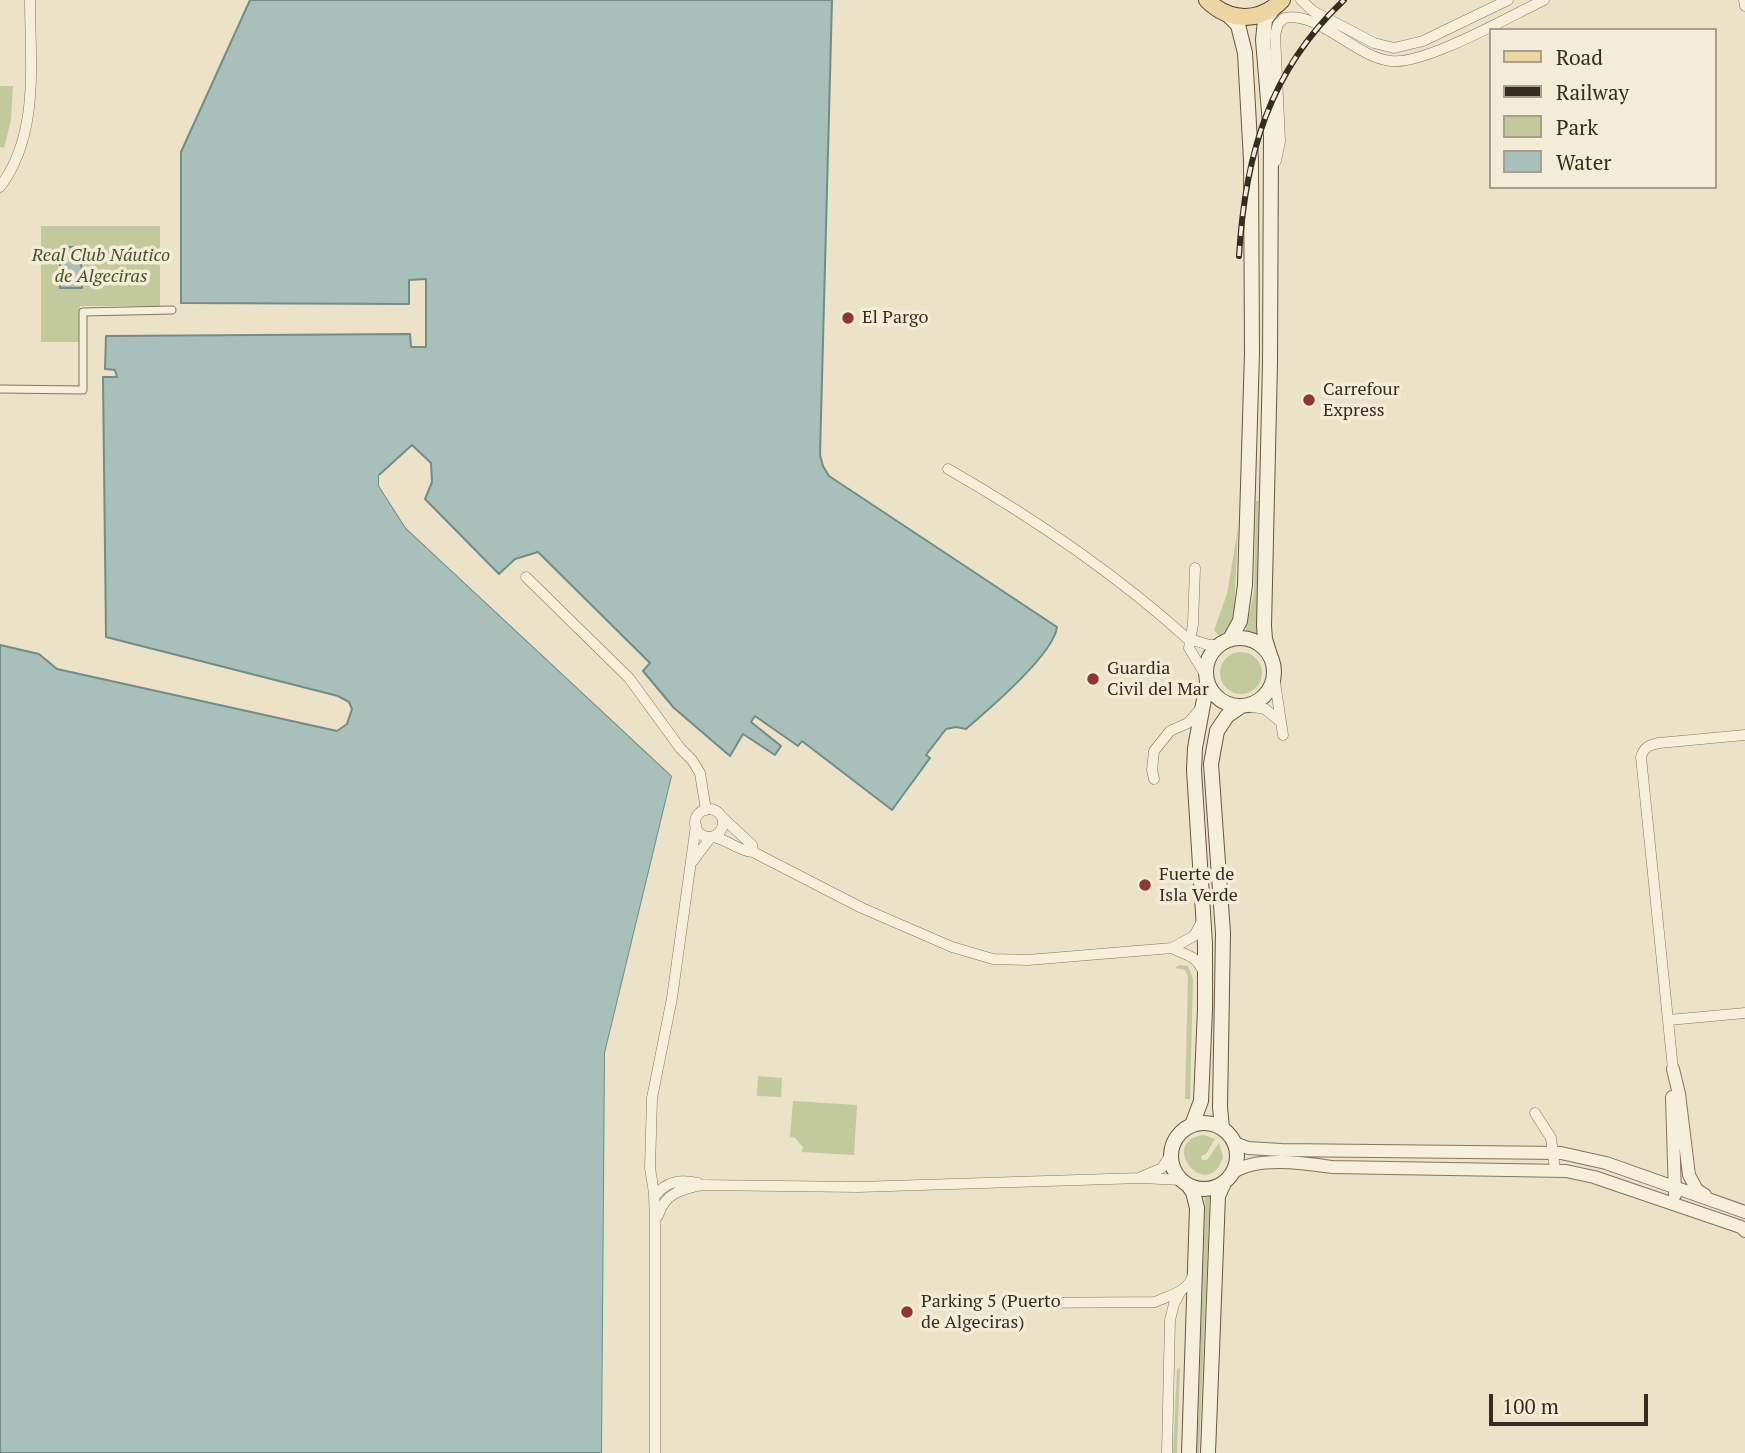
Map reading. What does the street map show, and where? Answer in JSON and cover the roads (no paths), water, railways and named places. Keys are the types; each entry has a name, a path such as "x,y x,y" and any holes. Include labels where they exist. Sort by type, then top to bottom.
{"main road":[{"path":"1192,1125 1199,1110 1202,1087 1205,978 1195,748 1210,655 1225,642 1240,621 1245,585 1252,353 1248,73 1243,37 1238,25 1207,0"},
{"path":"1228,15 1247,18 1278,4"},
{"path":"1222,1128 1220,1107 1223,933 1211,764 1217,731 1227,716 1266,695 1275,676 1264,626 1270,363 1271,136 1263,29 1265,20 1278,4"},
{"path":"1225,642 1240,638 1254,640 1270,655"},
{"path":"1207,680 1220,701 1244,706"},
{"path":"1189,1453 1197,1208 1193,1192 1174,1168 1171,1154 1180,1133 1192,1125 1206,1122 1222,1128 1235,1143 1238,1158 1217,1196 1208,1453"},
{"path":"1185,1183 1203,1189 1229,1177"}],"street":[{"path":"0,187 16,159 25,132 29,107 30,0"},
{"path":"1301,0 1313,11 1374,43 1394,48 1423,41 1508,0"},
{"path":"1270,187 1280,141 1276,29 1284,18 1300,17 1376,57 1392,62 1429,54 1544,0"},
{"path":"1744,0 1745,6"},
{"path":"0,389 83,390 83,312 172,310"},
{"path":"948,469 993,494 1140,596 1189,640 1196,640 1205,646 1225,642"},
{"path":"1195,568 1194,624 1189,648 1207,680"},
{"path":"526,577 629,678 700,773 706,810"},
{"path":"1275,676 1283,735"},
{"path":"1154,779 1154,751 1170,731 1188,723 1203,705"},
{"path":"1244,706 1265,709 1281,722"},
{"path":"1678,1198 1685,1181 1680,1143 1679,1094 1673,1069 1641,757 1648,745 1745,735"},
{"path":"655,1453 655,1227 650,1168 652,1098 672,998 698,816 706,810 715,811 751,845 753,852"},
{"path":"693,861 723,827 722,817"},
{"path":"696,825 700,833 730,841 862,908 981,957 1028,960 1172,948 1191,954 1197,960 1205,978"},
{"path":"1172,948 1188,942 1203,918"},
{"path":"1669,1020 1745,1013"},
{"path":"1535,1113 1551,1138 1555,1170"},
{"path":"650,1142 652,1164 661,1178 702,1185"},
{"path":"1235,1143 1248,1148 1281,1150 1554,1152 1587,1158 1659,1182 1678,1198 1744,1229"},
{"path":"1659,1182 1680,1143"},
{"path":"1680,1143 1692,1183 1697,1190 1714,1201 1745,1212"},
{"path":"1141,1178 1163,1168 1171,1154"},
{"path":"1229,1177 1250,1163 1332,1167 1555,1170 1678,1198 1714,1201"},
{"path":"655,1227 659,1212 670,1195 678,1190 702,1185 858,1187 1141,1178 1185,1183"},
{"path":"654,1197 664,1186 674,1182"},
{"path":"1167,1453 1169,1329 1174,1304 1195,1271"},
{"path":"1026,1303 1145,1303 1182,1291"},
{"path":"1162,1299 1183,1307 1194,1319"}],"water":[{"path":"250,0 832,0 820,455 823,466 829,476 1057,627 1045,652 1004,695 966,729 946,729 926,755 930,758 892,810 802,741 798,746 755,716 751,722 781,746 775,755 743,734 730,756 674,708 643,671 650,663 538,552 515,559 499,574 425,499 432,482 431,463 412,445 379,475 379,486 406,528 672,776 605,1053 602,1453 0,1453 0,645 39,654 57,669 337,731 347,724 352,709 349,702 338,696 106,637 103,377 117,377 115,370 105,369 106,336 410,334 411,347 426,347 426,279 409,280 409,304 181,303 181,152"},
{"path":"60,247 81,247 82,288 60,288"}],"railway":[{"path":"1239,256 1247,183 1266,117 1279,86 1297,56 1318,27 1344,0"}],"place":[{"name":"El Pargo","path":"848,318"},
{"name":"Carrefour Express","path":"1309,400"},
{"name":"Guardia Civil del Mar","path":"1093,679"},
{"name":"Fuerte de Isla Verde","path":"1145,885"},
{"name":"Parking 5 (Puerto de Algeciras)","path":"907,1312"}],"park label":[{"name":"Real Club Náutico de Algeciras","path":"101,266"}]}
